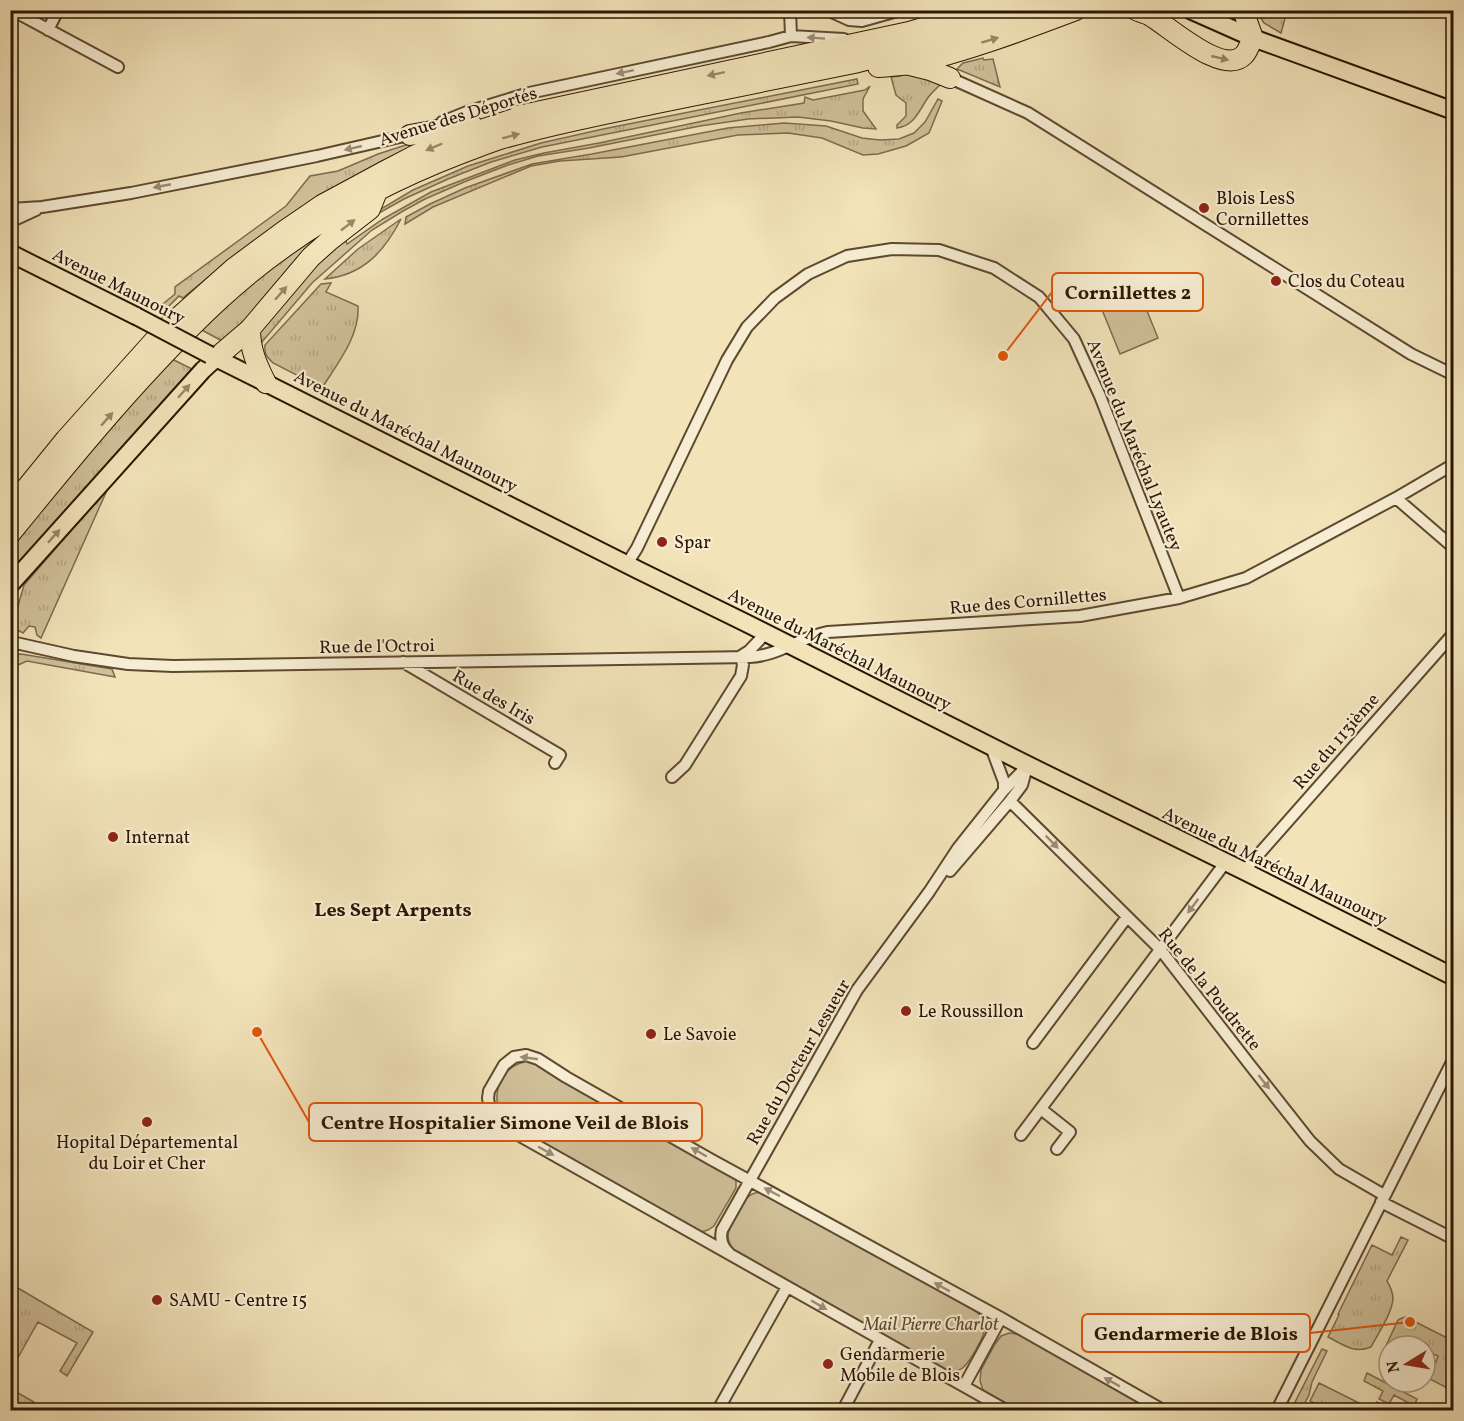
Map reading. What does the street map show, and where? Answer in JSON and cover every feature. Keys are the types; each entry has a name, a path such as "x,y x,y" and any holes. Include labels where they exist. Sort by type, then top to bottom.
{"highway":[{"name":"Avenue des Déportés","path":"899,54 983,10"},
{"name":"Avenue des Déportés","path":"529,114 870,53 899,54 1030,10"},
{"path":"870,53 950,53 1025,30 1076,10"},
{"path":"1136,10 1147,14 1222,61 1235,60 1244,55 1253,38 1244,10"},
{"name":"Avenue des Déportés","path":"10,534 68,463 158,360 219,299 262,263 301,236 378,189 431,165 527,132 870,53"},
{"path":"950,53 946,67 950,78"},
{"path":"899,54 950,78"},
{"path":"410,135 529,114"},
{"path":"10,508 66,440 162,332 234,268 322,205 416,155 448,141 529,114"},
{"path":"213,357 250,329 311,257 370,209 378,189"},
{"path":"250,329 254,356 266,383"}],"main road":[{"path":"1190,10 1253,38 1454,111"},
{"name":"Avenue Maunoury","path":"10,253 213,357"},
{"path":"12,585 213,357"},
{"name":"Avenue du Maréchal Maunoury","path":"213,357 1454,977"}],"street":[{"path":"12,10 118,67"},
{"path":"48,30 58,10"},
{"path":"790,10 791,36"},
{"path":"827,10 849,20 862,21 901,10"},
{"name":"Avenue des Déportés","path":"10,209 42,207 141,191 317,156 410,135 468,112 529,93 791,36 838,39 870,53"},
{"path":"950,78 1028,113 1411,354 1454,375"},
{"name":"Avenue des Déportés","path":"10,222 42,207"},
{"name":"Avenue du Maréchal Lyautey","path":"627,564 637,548 727,360 747,327 775,298 808,274 848,256 892,249 939,250 994,268 1039,297 1074,339 1100,396 1179,598"},
{"name":"Rue des Cornillettes","path":"790,646 815,634 828,632 1080,616 1179,598 1246,578 1454,464"},
{"path":"1395,498 1454,548"},
{"path":"672,777 685,765 741,676 743,665 741,656 766,633"},
{"name":"Rue du 113ième","path":"1244,871 1454,633"},
{"name":"Rue de l'Octroi","path":"12,642 74,657 128,664 173,666 759,656 790,646"},
{"name":"Rue des Iris","path":"403,662 560,755 555,763"},
{"path":"991,747 1004,782 1004,790"},
{"name":"Rue du Docteur Lesueur","path":"722,1230 857,990 958,848 1004,790 1028,765"},
{"name":"Rue du Docteur Lesueur","path":"928,892 960,860 1010,801 1022,785 1028,765"},
{"name":"Rue de la Poudrette","path":"1010,801 1160,949 1310,1141 1339,1169 1383,1198 1454,1239"},
{"path":"1021,1135 1226,862"},
{"path":"1033,1043 1127,917"},
{"path":"1006,1410 495,1122 490,1111 489,1091 504,1065 514,1057 526,1055 538,1059 1163,1410"},
{"path":"1277,1410 1454,1058"},
{"path":"1041,1109 1071,1132 1057,1149"},
{"path":"700,1238 708,1239 722,1230"},
{"path":"722,1230 722,1242 731,1255"},
{"path":"718,1410 787,1287"},
{"path":"964,1386 1001,1318"},
{"path":"843,1410 880,1340"}],"green space":[{"path":"1256,11 1287,11 1281,33 1264,23"},
{"path":"983,58 984,60 993,59 1000,87 957,69 963,63"},
{"path":"901,70 926,75 941,84 912,121 897,128 906,116 906,103 896,95 891,77 900,76"},
{"path":"857,79 858,84 542,147 491,162 448,179 379,213 345,238 347,244 383,219 431,192 515,160 741,113 804,103 805,97 813,100 865,90 870,86 863,99 863,111 876,129 798,117 748,119 538,156 464,182 425,199 372,230 312,283 262,342 255,346 256,337 315,262 364,219 413,190 468,166 541,143"},
{"path":"938,99 942,101 929,133 906,146 878,154 863,155 822,138 788,133 738,135 621,157 560,161 531,166 433,207 405,224 406,217 430,204 465,188 532,164 728,128 784,123 826,126 862,138 899,139 914,133 925,122"},
{"path":"418,141 423,144 319,196 251,243 183,298 179,296 164,311 158,308 175,294 175,287 286,206 310,176 338,171 378,154"},
{"path":"401,219 387,242 371,260 351,273 325,279 358,249"},
{"path":"335,225 231,337 224,342 200,329 264,274"},
{"path":"1132,274 1158,338 1120,354 1094,290"},
{"path":"331,283 326,292 358,306 358,317 346,349 322,388 273,363 266,355 265,345 321,284"},
{"path":"172,359 194,370 11,579 10,551 52,495 127,406"},
{"path":"108,488 41,638 37,635 35,627 29,626 23,633 12,627 24,585"},
{"path":"21,654 112,669 115,677 27,661 11,668 11,655"},
{"path":"527,1061 537,1064 733,1174 736,1188 714,1226 701,1232 507,1123 498,1108 500,1083 510,1069"},
{"name":"Mail Pierre Charlot","path":"760,1192 978,1313 985,1322 985,1327 967,1363 959,1370 945,1370 733,1249 728,1235 733,1222 748,1197"},
{"path":"1401,1237 1408,1240 1387,1281 1392,1294 1392,1305 1371,1347 1354,1349 1328,1337 1372,1245 1392,1255"},
{"path":"11,1284 93,1332 67,1376 60,1371 77,1343 38,1322 11,1370"},
{"path":"1406,1317 1453,1341 1453,1391 1437,1383 1437,1334 1391,1334 1398,1320"},
{"name":"Mail Pierre Charlot","path":"1009,1333 1018,1334 1153,1410 1018,1410 983,1390 980,1381 981,1370 995,1344 1001,1336"},
{"path":"1322,1349 1327,1351 1312,1382 1309,1395 1301,1410 1291,1410"},
{"path":"1367,1373 1377,1378 1377,1388 1364,1381"},
{"path":"1319,1383 1373,1410 1328,1410 1310,1401"},
{"path":"11,1389 34,1402 29,1410 11,1410"},
{"path":"1382,1394 1407,1394 1417,1399 1414,1406 1394,1395 1389,1404 1379,1399"},
{"path":"1377,1402 1387,1408 1386,1410 1373,1410"}],"place":[{"name":"Blois LesS Cornillettes","path":"1204,208"},
{"name":"Clos du Coteau","path":"1276,281"},
{"name":"Cornillettes 2","path":"1003,356"},
{"name":"Spar","path":"662,542"},
{"name":"Internat","path":"113,837"},
{"name":"Le Roussillon","path":"906,1011"},
{"name":"Centre Hospitalier Simone Veil de Blois","path":"257,1032"},
{"name":"Le Savoie","path":"651,1034"},
{"name":"Hopital Départemental du Loir et Cher","path":"147,1122"},
{"name":"SAMU - Centre 15","path":"157,1300"},
{"name":"Gendarmerie de Blois","path":"1410,1322"},
{"name":"Gendarmerie Mobile de Blois","path":"828,1364"}],"district":[{"name":"Les Sept Arpents","path":"393,909"}]}
